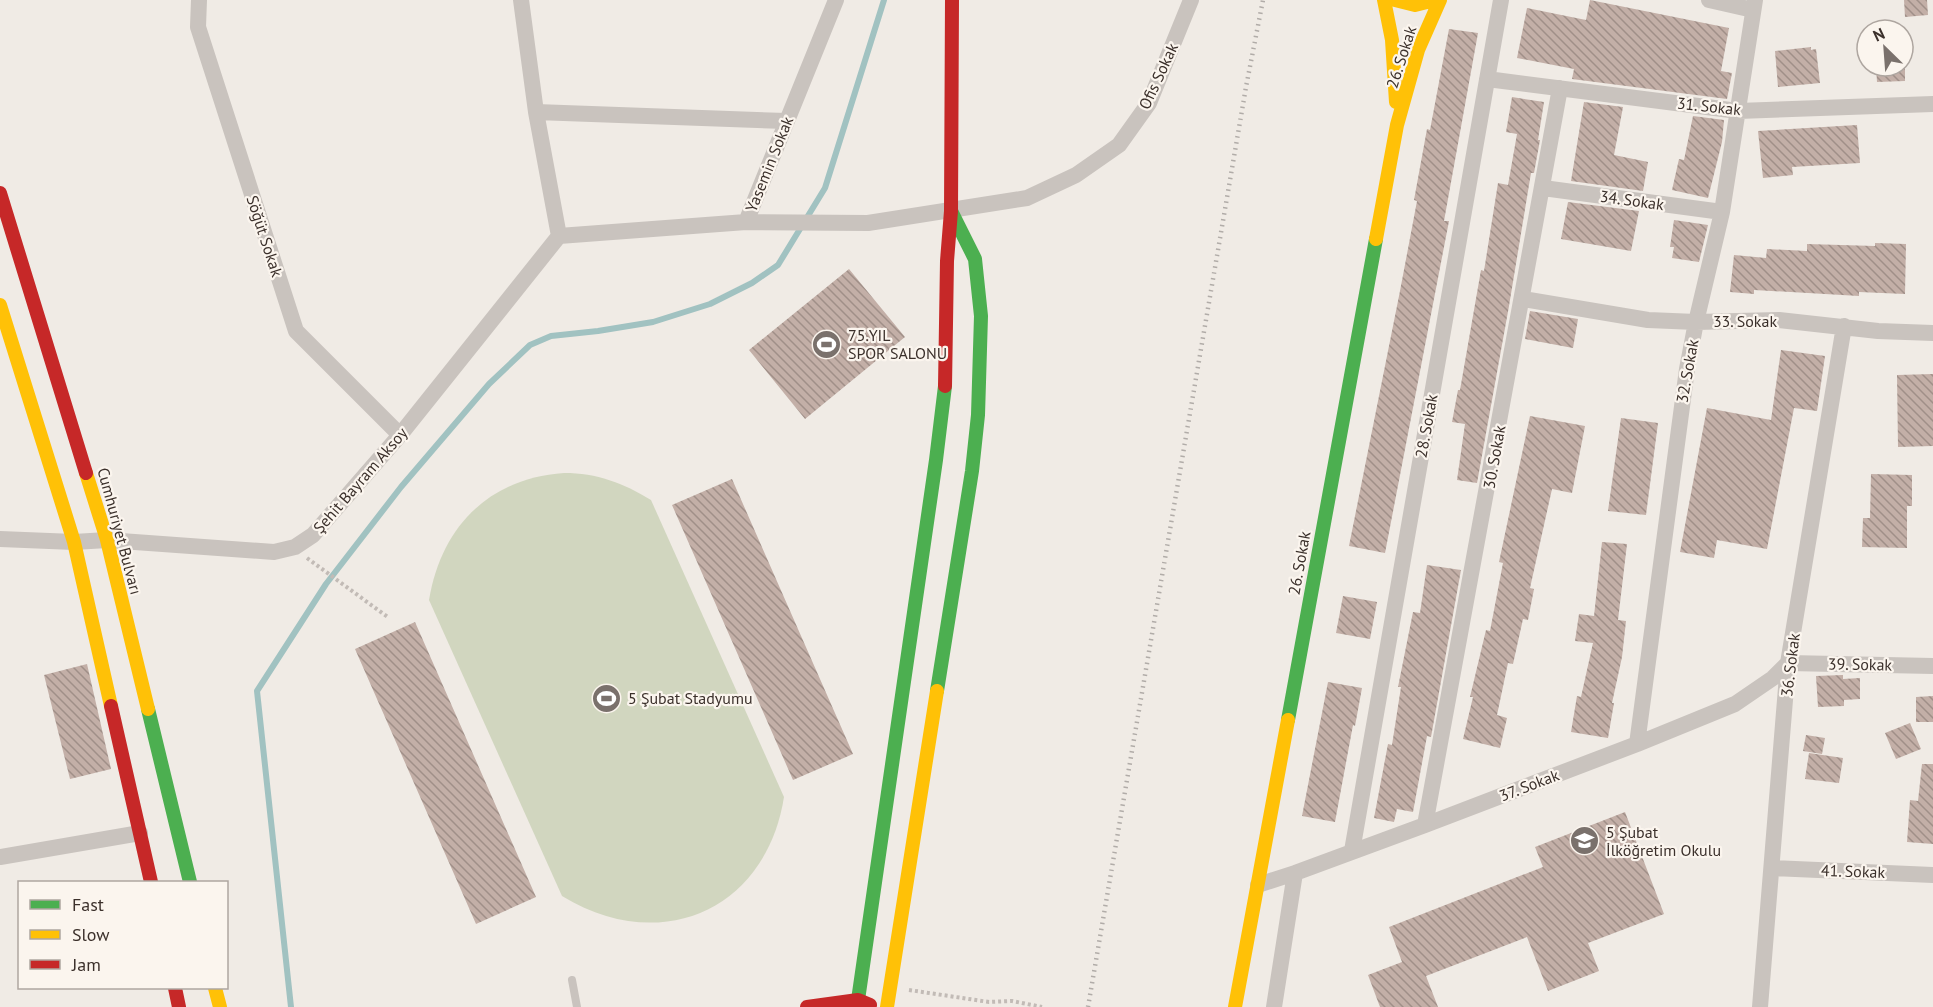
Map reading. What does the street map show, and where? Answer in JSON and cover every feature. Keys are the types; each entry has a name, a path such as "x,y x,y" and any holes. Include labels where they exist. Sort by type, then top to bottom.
{"main road":[{"path":"858,1004 938,449 945,382 946,261 951,211 952,0"},
{"name":"26. Sokak","path":"1384,0 1392,40 1397,125"},
{"path":"1395,0 1409,5 1421,5 1435,0"},
{"name":"26. Sokak","path":"1235,1007 1397,125 1418,50 1440,0"},
{"name":"Cumhuriyet Bulvarı","path":"0,193 107,540 190,881"},
{"path":"887,1007 972,471 978,415 981,316 975,259 951,211"},
{"path":"0,305 74,542 151,881"},
{"path":"175,989 179,1007"},
{"path":"216,989 220,1007"},
{"path":"807,1007 858,1004 872,1007"}],"street":[{"name":"Söğüt Sokak","path":"199,0 198,27 296,331 400,435"},
{"path":"521,0 536,112 559,236"},
{"name":"Yasemin Sokak","path":"559,236 746,222 836,0"},
{"name":"Ofis Sokak","path":"746,222 868,223 1027,198 1076,176 1119,145 1149,103 1191,0"},
{"name":"28. Sokak","path":"1352,851 1501,0"},
{"path":"1709,0 1754,5"},
{"name":"32. Sokak","path":"1637,744 1678,426 1696,322 1722,212 1754,5"},
{"name":"31. Sokak","path":"1487,79 1737,111 1933,104"},
{"name":"30. Sokak","path":"1425,825 1560,88"},
{"path":"536,112 786,121"},
{"name":"34. Sokak","path":"1543,188 1722,212"},
{"name":"Şehit Bayram Aksoy","path":"0,539 74,542 107,540 274,552 295,547 313,536 400,435 559,236"},
{"name":"33. Sokak","path":"1523,299 1648,320 1696,322 1779,320 1878,331 1933,333"},
{"name":"36. Sokak","path":"1760,1007 1788,663 1844,326"},
{"name":"37. Sokak","path":"1258,885 1425,825 1735,704 1773,678 1788,663"},
{"name":"39. Sokak","path":"1788,663 1933,666"},
{"path":"0,857 140,833"},
{"name":"41. Sokak","path":"1773,868 1933,874"},
{"path":"1274,1007 1295,873"}],"lane":[{"path":"572,980 577,1007"}],"path":[{"path":"327,571 389,618"},
{"path":"890,987 989,1002 1012,1001 1042,1007"}],"green space":[{"name":"5 Şubat Stadyumu","path":"576,473 609,480 651,500 784,797 773,836 755,869 731,894 703,912 670,921 635,922 599,914 562,896 429,600 435,574 445,550 457,529 473,511 491,496 513,485 537,477"}],"building":[{"path":"1590,0 1729,28 1721,71 1732,73 1727,99 1572,79 1574,69 1517,58 1527,8 1586,20"},
{"path":"1904,0 1927,0 1928,15 1905,17"},
{"path":"1449,29 1478,33 1444,221 1449,221 1385,553 1349,546 1417,201 1414,200 1427,129 1430,130"},
{"path":"1811,47 1811,50 1816,49 1820,83 1778,87 1775,51"},
{"path":"1877,78 1905,78 1905,81 1877,82"},
{"path":"1512,97 1544,102 1538,140 1540,140 1534,173 1531,173 1477,483 1457,480 1465,424 1452,422 1458,390 1460,390 1481,270 1484,271 1498,183 1508,185 1517,134 1506,132"},
{"path":"1584,102 1623,107 1614,155 1648,162 1643,191 1571,181"},
{"path":"1693,116 1724,120 1722,142 1708,198 1672,190 1679,159 1684,160"},
{"path":"1857,125 1860,163 1792,167 1793,175 1763,178 1758,131"},
{"path":"1568,202 1639,211 1631,251 1561,239"},
{"path":"1674,220 1708,225 1699,262 1672,258 1674,247 1670,247"},
{"path":"1875,243 1906,244 1905,294 1859,292 1859,296 1754,290 1754,294 1730,292 1734,255 1766,258 1767,249 1807,251 1807,244 1875,246"},
{"name":"75.YIL SPOR SALONU","path":"849,269 905,337 805,419 749,350"},
{"path":"1530,311 1578,319 1573,348 1525,339"},
{"path":"1781,350 1825,356 1817,411 1794,408 1767,549 1717,540 1714,558 1680,552 1707,408 1771,420"},
{"path":"1933,374 1933,446 1898,447 1897,375"},
{"path":"1530,416 1585,426 1572,493 1552,489 1530,588 1534,589 1528,620 1523,619 1513,664 1508,663 1497,715 1507,718 1500,748 1463,739 1473,697 1470,697 1486,630 1490,631 1503,563 1499,562"},
{"path":"1621,418 1658,423 1646,515 1608,511"},
{"path":"1871,474 1912,475 1912,506 1907,506 1907,548 1862,547 1863,518 1870,518"},
{"path":"732,479 853,754 793,780 672,505"},
{"path":"1602,542 1627,544 1618,620 1626,621 1608,738 1571,732 1577,696 1581,697 1593,643 1575,641 1579,614 1594,616"},
{"path":"1427,565 1461,570 1431,737 1427,736 1413,812 1397,809 1394,822 1374,818 1388,744 1392,745 1401,687 1398,687 1413,612 1420,613"},
{"path":"1343,596 1377,602 1370,639 1336,633"},
{"path":"415,622 536,897 476,924 355,649"},
{"path":"87,664 111,769 70,779 44,675"},
{"path":"1843,675 1843,679 1860,678 1860,699 1844,700 1844,706 1818,707 1816,676"},
{"path":"1328,682 1362,688 1335,822 1302,816"},
{"path":"1933,696 1933,722 1916,722 1916,697"},
{"path":"1910,723 1921,749 1896,759 1885,733"},
{"path":"1806,735 1825,738 1822,754 1803,751"},
{"path":"1809,753 1843,758 1839,783 1805,779"},
{"path":"1922,764 1933,764 1933,844 1907,842 1910,800 1918,801"},
{"path":"1625,812 1664,914 1588,943 1599,971 1548,991 1527,937 1426,976 1438,1007 1380,1007 1368,975 1402,962 1389,927 1543,867 1535,847"}],"waterway":[{"path":"291,1007 257,691 326,584 401,487 489,384 530,345 551,336 653,322 710,304 752,283 778,265 825,188 884,0"}],"railway":[{"path":"1088,1007 1246,87 1263,0"}],"traffic: fast":[{"path":"937,691 972,471 978,415 981,316 975,259 951,211"},
{"path":"1288,720 1376,239"},
{"path":"857,1007 945,386"},
{"path":"148,709 190,881"}],"traffic: slow":[{"path":"1384,0 1392,40 1396,102"},
{"path":"1395,0 1415,5 1435,0"},
{"path":"1376,239 1397,125 1418,50 1440,0"},
{"path":"0,305 74,542 111,706"},
{"path":"86,473 107,540 148,709"},
{"path":"887,1007 937,691"},
{"path":"1235,1007 1288,720"},
{"path":"215,989 220,1007"}],"traffic: jam":[{"path":"945,386 947,261 951,211 952,0"},
{"path":"0,193 86,473"},
{"path":"111,706 151,881"},
{"path":"175,989 179,1007"},
{"path":"807,1007 858,1000 870,1005"}],"place":[{"name":"75.YIL SPOR SALONU","path":"827,344"},
{"name":"5 Şubat Stadyumu","path":"607,698"},
{"name":"5 Şubat İlköğretim Okulu","path":"1585,841"}]}
